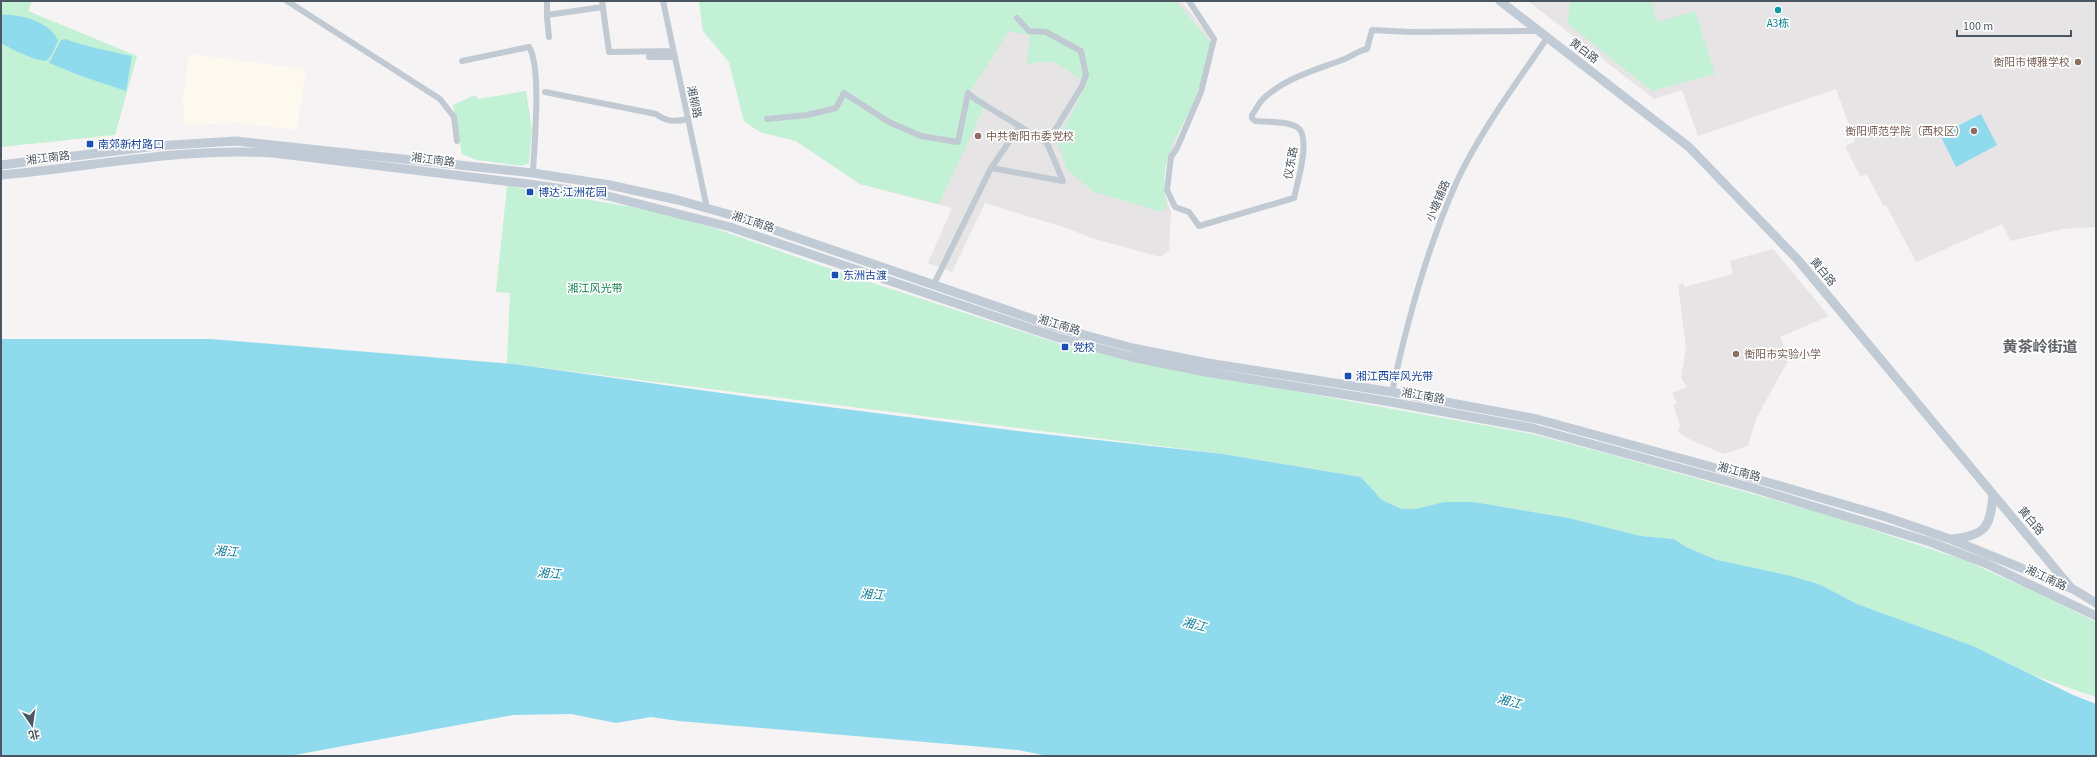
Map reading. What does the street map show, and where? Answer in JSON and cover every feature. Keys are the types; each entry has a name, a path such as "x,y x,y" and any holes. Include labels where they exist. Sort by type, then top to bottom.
{"main road":[{"name":"黄白路","path":"1500,1 1689,147 1798,260 2072,589 2077,606"},
{"name":"湘江南路","path":"1,165 156,146 236,141 533,174 610,185 707,208 1059,328 1133,348 1208,362 1392,392 1537,419 1869,512 1950,539 2072,589 2096,603"},
{"name":"湘江南路","path":"1,175 158,155 237,150 529,184 604,195 730,227 1049,335 1131,357 1206,372 1385,401 1532,428 1753,488 1930,542 1987,564 2096,616"},
{"path":"1950,539 1971,537 1986,527 1991,515 1993,495"}],"street":[{"path":"287,1 440,99 454,117 457,141"},
{"path":"547,1 549,37"},
{"name":"湘柳路","path":"663,1 707,208"},
{"name":"仪东路","path":"1189,1 1214,39 1201,92 1177,148 1171,157 1167,190 1175,207 1189,212 1199,226 1294,198 1304,145 1303,134 1298,127 1289,124 1255,121 1252,118 1252,115 1264,98 1287,81 1332,62 1342,60 1358,51 1367,50 1372,30 1411,32 1538,31"},
{"path":"547,15 602,4 609,52 674,54"},
{"path":"1017,18 1029,31 1046,32 1081,51 1086,75 1082,86 1047,144"},
{"name":"小塘铺路","path":"1392,392 1400,351 1435,234 1458,180 1489,124 1547,38"},
{"path":"462,61 529,46 533,53 535,79 533,174"},
{"path":"649,57 657,54"},
{"path":"545,92 656,114 664,120 674,122 688,119"},
{"path":"767,119 807,115 836,108 844,93 889,122 921,136 958,142 968,93 975,99 1047,144 1063,181 990,168"},
{"path":"933,286 990,168 1020,126"}],"shaded area":[{"name":"中共衡阳市委党校","path":"699,1 1181,1 1207,33 1211,43 1174,147 1166,160 1163,188 1171,212 1169,251 1160,257 1091,238 1069,229 985,203 952,272 928,263 952,208 860,184 796,141 760,132 744,121 729,62 703,31"},
{"name":"衡阳师范学院（西校区）","path":"1528,1 2096,1 2096,227 2063,229 2010,241 2002,224 1916,262 1887,207 1883,205 1867,175 1860,176 1845,147 1855,141 1836,89 1698,136 1682,90 1654,99"},
{"path":"189,54 306,69 297,130 237,123 184,125 183,99"},
{"name":"衡阳市实验小学","path":"1773,249 1829,316 1780,337 1789,359 1756,419 1748,446 1724,454 1691,440 1678,432 1680,425 1673,405 1677,404 1672,393 1687,387 1681,378 1686,348 1678,285 1683,283 1684,287 1733,274 1730,261"}],"green space":[{"path":"1,1 32,1 28,11 137,56 115,135 1,147"},
{"name":"中共衡阳市委党校","path":"699,1 1176,1 1211,43 1203,74 1191,109 1167,160 1164,189 1167,208 1159,211 1094,192 1067,170 1056,139 1070,117 1087,83 1052,61 1027,64 1030,35 1009,31 970,92 987,101 939,204 860,184 796,141 760,132 744,121 729,62 703,31"},
{"path":"1571,1 1651,1 1657,22 1695,11 1715,74 1652,91 1567,23"},
{"path":"526,91 532,130 529,163 522,166 477,160 462,154 453,105 475,95 478,99"},
{"name":"湘江风光带","path":"507,186 656,211 714,228 845,274 1073,348 1359,403 1528,433 1818,512 1964,560 2044,596 2096,622 2096,697 2032,675 1972,646 1857,604 1821,585 1717,560 1686,547 1674,539 1641,536 1569,518 1474,502 1444,502 1415,509 1402,509 1382,500 1361,477 1223,454 507,363 510,293 496,292"}],"water":[{"path":"1,15 25,17 34,20 55,34 58,41 49,58 43,61 38,60 1,43"},
{"path":"65,39 90,47 132,56 126,91 49,63 61,40"},
{"path":"1981,114 1997,145 1956,167 1940,135"},
{"name":"湘江","path":"1,339 211,339 514,364 750,397 1026,432 1223,454 1361,477 1382,500 1402,509 1415,509 1444,502 1474,502 1569,518 1641,536 1674,539 1686,547 1717,560 1791,576 1821,585 1857,604 1973,646 2073,695 2096,704 2096,756 1048,756 1018,750 679,721 651,717 616,723 571,714 513,715 289,756 1,756"}],"place":[{"name":"A3栋","path":"1778,10"},
{"name":"衡阳市博雅学校","path":"2078,62"},
{"name":"衡阳师范学院（西校区）","path":"1974,131"},
{"name":"中共衡阳市委党校","path":"978,136"},
{"name":"南郊新村路口","path":"90,144"},
{"name":"博达·江洲花园","path":"530,192"},
{"name":"东洲古渡","path":"835,275"},
{"name":"党校","path":"1065,347"},
{"name":"衡阳市实验小学","path":"1736,354"},
{"name":"湘江西岸风光带","path":"1348,376"}],"district":[{"name":"黄茶岭街道","path":"2040,347"}]}
